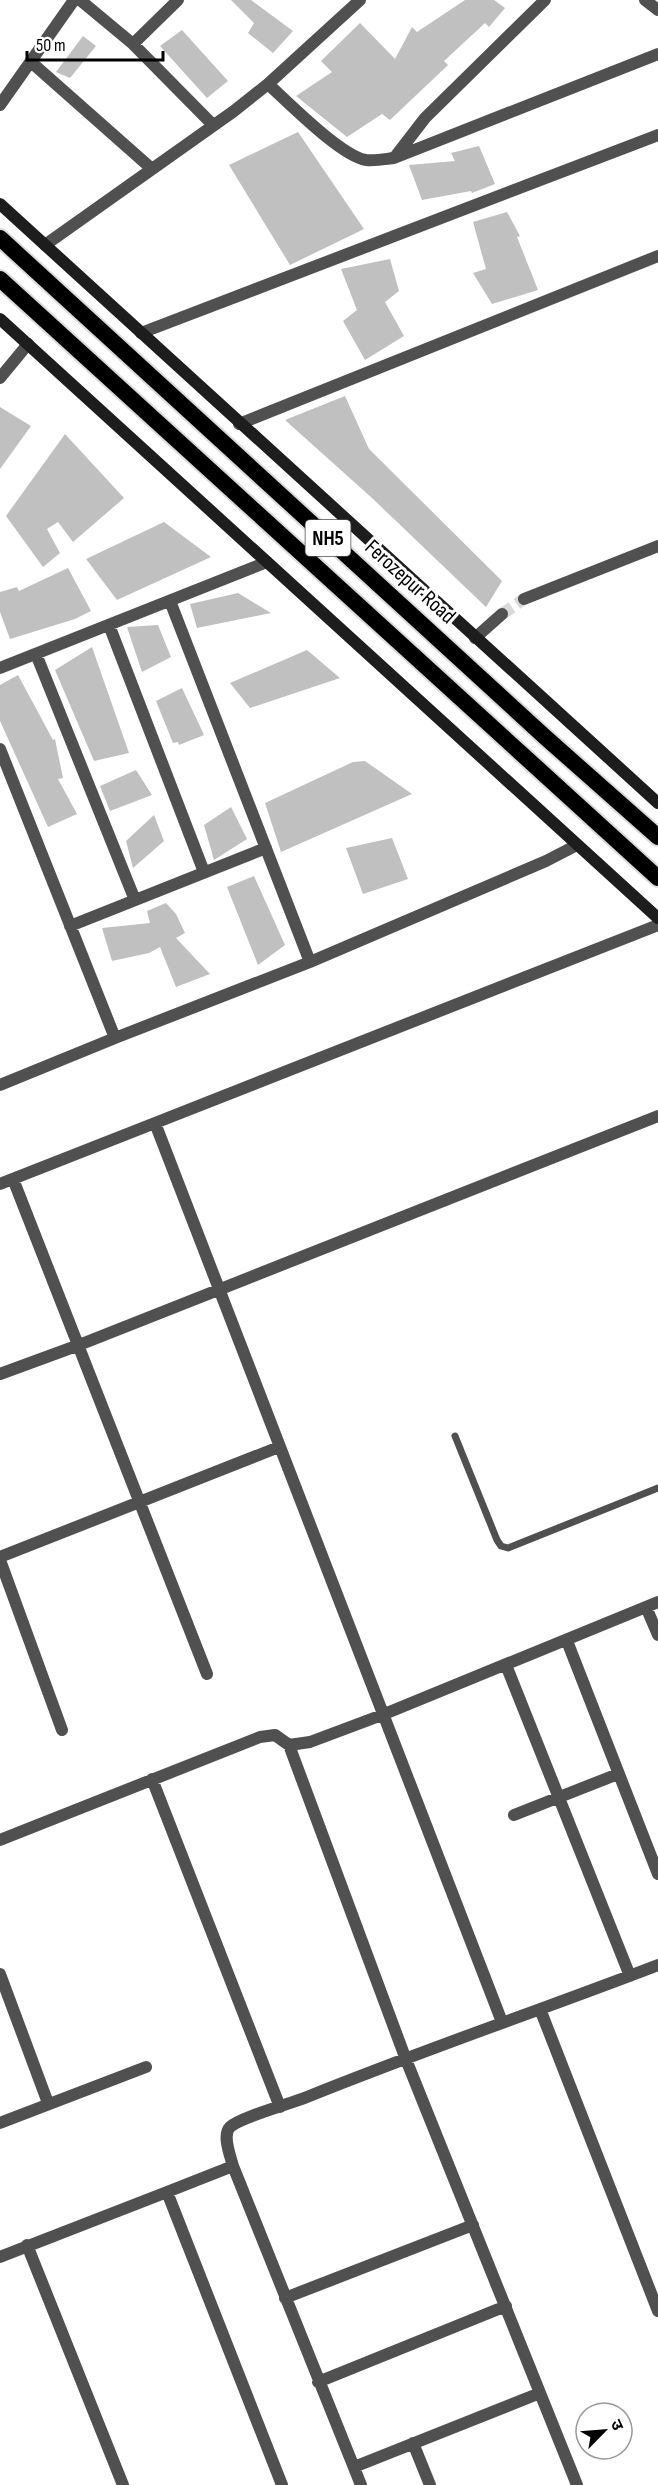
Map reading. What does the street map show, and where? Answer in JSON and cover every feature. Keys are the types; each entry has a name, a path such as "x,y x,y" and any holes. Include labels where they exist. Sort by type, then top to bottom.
{"highway":[{"name":"Ferozepur Road","path":"0,238 545,737 658,837"},
{"name":"NH5","path":"0,279 658,878"}],"main road":[{"path":"0,204 658,803"},
{"path":"0,319 658,918"}],"street":[{"path":"0,105 74,0"},
{"path":"80,0 133,44 213,126"},
{"path":"133,44 178,0"},
{"path":"45,245 213,126 267,84 360,0"},
{"path":"394,158 425,118 545,0"},
{"path":"645,0 658,10"},
{"path":"267,84 351,154 365,160 394,158 658,54"},
{"path":"31,62 152,169"},
{"path":"141,333 658,135"},
{"path":"239,424 658,256"},
{"path":"0,378 28,344"},
{"path":"524,599 658,546"},
{"path":"0,668 267,562"},
{"path":"171,601 310,962"},
{"path":"476,638 502,614"},
{"path":"109,625 204,872"},
{"path":"36,654 135,900"},
{"path":"0,749 115,1038"},
{"path":"0,1086 115,1038 310,962 546,861 577,845"},
{"path":"70,926 266,848"},
{"path":"0,1184 658,925"},
{"path":"0,1374 79,1345 658,1116"},
{"path":"155,1123 502,2022"},
{"path":"13,1179 207,1674"},
{"path":"62,1730 0,1558 279,1446"},
{"path":"289,1745 310,1742 382,1715 652,1605 658,1635"},
{"path":"567,1641 658,1874"},
{"path":"506,1665 630,1976"},
{"path":"0,1840 269,1734 275,1735 289,1745 405,2057 576,2485"},
{"path":"514,1815 618,1774"},
{"path":"152,1779 280,2107"},
{"path":"361,2485 233,2166 226,2134 228,2128 405,2057 658,1965"},
{"path":"0,1974 48,2103"},
{"path":"540,2009 658,2311"},
{"path":"0,2122 146,2067"},
{"path":"0,2257 233,2166"},
{"path":"167,2192 282,2485"},
{"path":"285,2298 473,2225"},
{"path":"27,2245 123,2485"},
{"path":"318,2382 506,2306"},
{"path":"354,2467 540,2393"},
{"path":"413,2443 430,2485"}],"lane":[{"path":"455,1436 497,1540 501,1546 508,1548 658,1488"}],"building":[{"path":"231,0 251,0 293,31 273,53 248,33 254,23"},
{"path":"465,0 494,0 505,8 489,27 485,23 444,61 448,65 390,120 382,114 347,137 296,96 332,72 321,61 360,23 395,59 412,27 417,32"},
{"path":"182,30 228,81 207,98 160,46"},
{"path":"83,36 96,46 70,78 56,72"},
{"path":"298,132 364,229 290,265 229,165"},
{"path":"479,146 495,184 472,193 471,191 422,200 409,165 455,161 451,153"},
{"path":"507,212 520,236 517,237 538,290 492,304 473,273 486,269 473,222"},
{"path":"390,259 399,291 385,302 404,336 365,360 343,321 357,310 341,269"},
{"path":"345,396 369,449 502,581 486,607 372,498 285,420"},
{"path":"0,407 31,426 0,469"},
{"path":"65,434 124,498 73,542 58,522 47,529 60,553 43,567 6,516"},
{"path":"164,522 211,557 117,600 86,559"},
{"path":"68,568 91,611 75,619 10,639 0,612 0,592 17,587 19,591"},
{"path":"238,593 271,613 197,628 190,604"},
{"path":"158,625 171,657 142,672 127,627"},
{"path":"92,647 129,753 94,761 55,670"},
{"path":"307,650 340,678 250,708 230,683"},
{"path":"18,675 53,740 55,739 63,778 58,779 77,814 48,827 0,721 0,685"},
{"path":"182,688 204,735 179,745 178,742 173,743 156,701"},
{"path":"365,761 412,794 281,852 265,803 353,762"},
{"path":"136,770 152,795 110,811 100,786"},
{"path":"231,807 247,839 214,860 204,825"},
{"path":"154,815 164,841 133,868 126,841"},
{"path":"392,838 408,879 363,894 346,848"},
{"path":"254,876 285,945 258,965 227,887"},
{"path":"166,903 176,914 185,933 176,938 210,974 176,987 160,947 149,953 112,961 102,928 150,923 147,911"}],"tunnel":[{"path":"502,614 524,599"}]}
